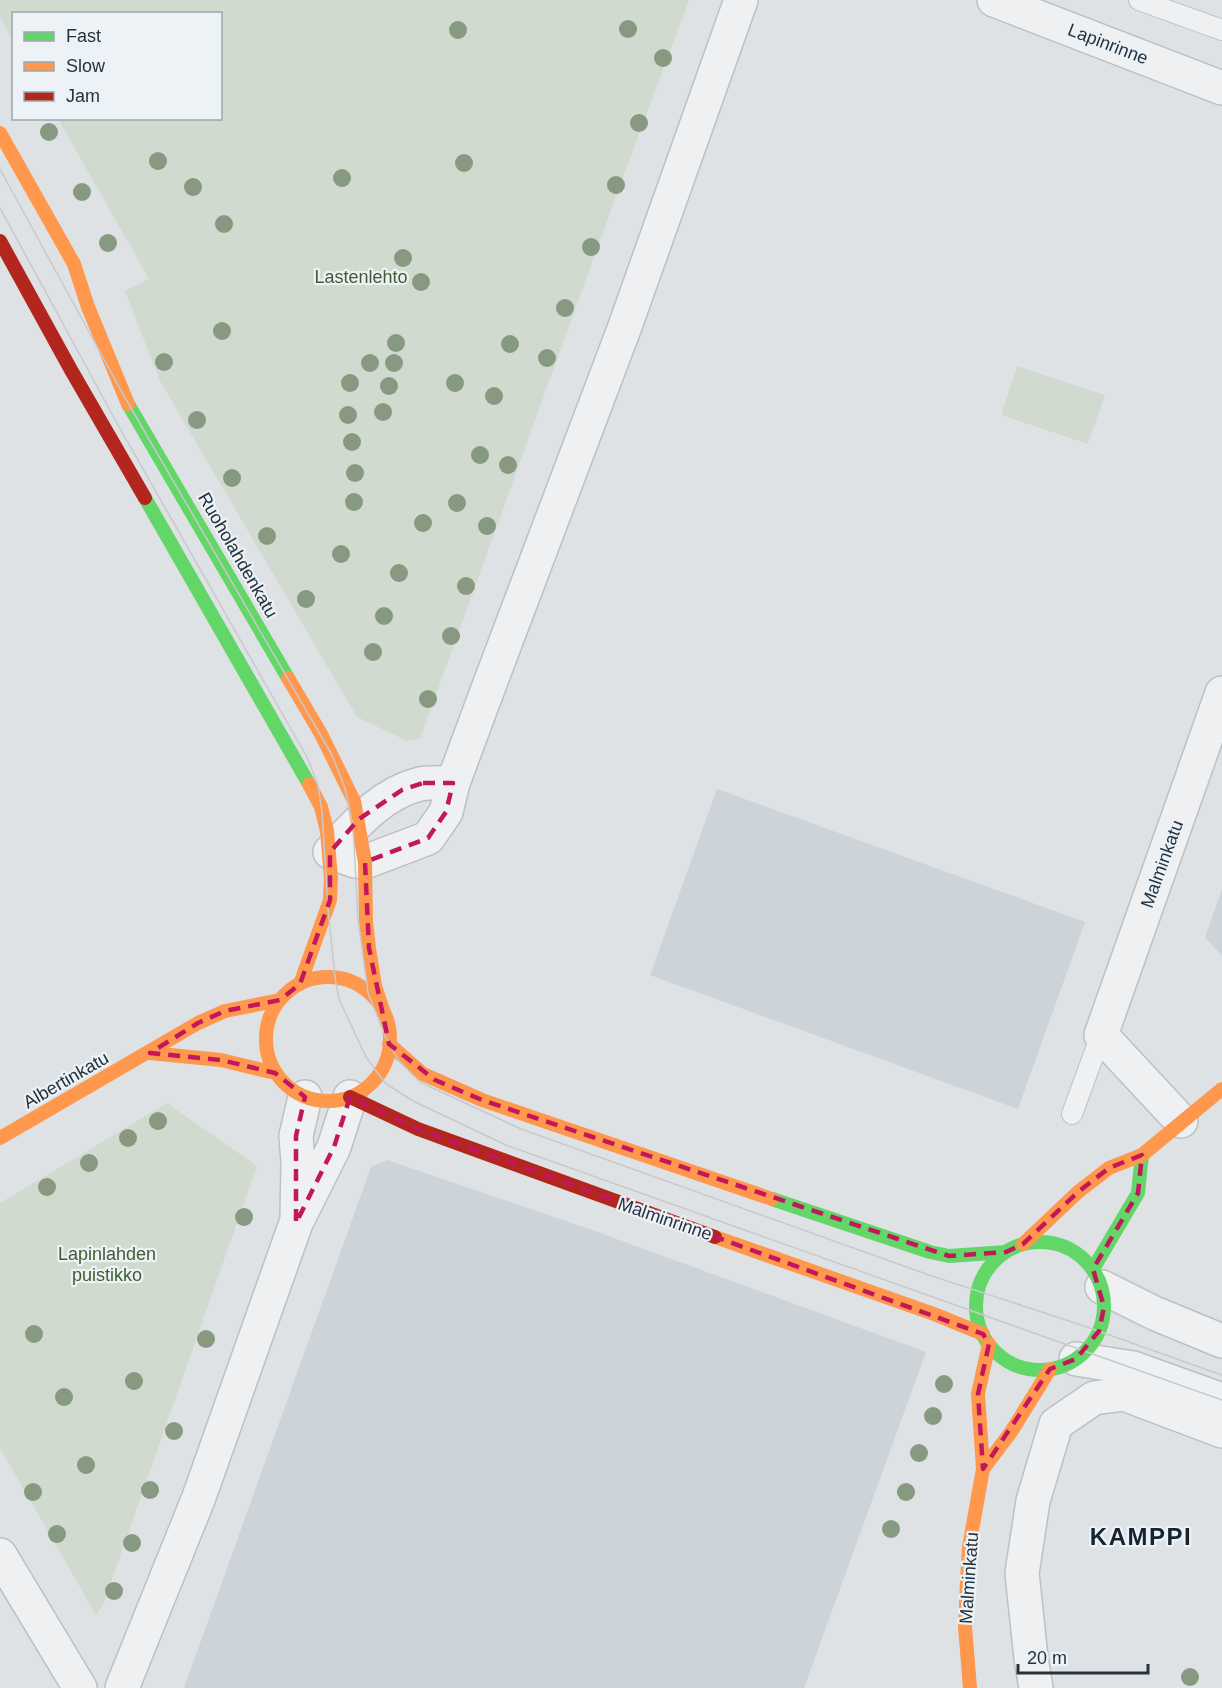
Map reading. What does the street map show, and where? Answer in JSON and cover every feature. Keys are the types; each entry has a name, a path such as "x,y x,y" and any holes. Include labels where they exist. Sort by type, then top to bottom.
{"street":[{"path":"330,852 364,862 428,838 446,812 453,783 624,329 741,0"},
{"name":"Lapinrinne","path":"994,0 1222,88"},
{"name":"Ruoholahdenkatu","path":"0,133 74,264 88,307 124,396 327,744 354,801 359,819 364,862 366,921 375,986 384,1013"},
{"path":"0,242 71,370 299,763 321,807 330,852 330,900 300,984"},
{"name":"Malminkatu","path":"1101,1035 1222,693"},
{"path":"330,852 359,819 402,790 423,783 453,783"},
{"path":"335,978 350,981 363,988 375,999 384,1013 389,1027 388,1058 374,1081 350,1097 335,1101 320,1101 304,1097 288,1087 275,1073 266,1043 272,1013 280,1000 300,984 316,979 335,978"},
{"name":"Albertinkatu","path":"0,1138 150,1053 198,1023 225,1011 280,1000"},
{"path":"1101,1035 1181,1121"},
{"path":"389,1044 423,1074 482,1100 907,1244 949,1256 1006,1252"},
{"path":"150,1053 221,1060 275,1073"},
{"path":"1222,1089 1142,1155 1109,1168 1078,1192 1023,1244 1006,1252 992,1264 982,1280 977,1298 977,1314 986,1339 1001,1356 1015,1365 1032,1370 1063,1364 1133,1368 1222,1400"},
{"path":"296,1223 298,1163 296,1136 304,1097"},
{"path":"122,1688 202,1487 296,1223 334,1147 350,1097"},
{"name":"Malminrinne","path":"350,1097 418,1129 918,1308 986,1339"},
{"path":"1063,1364 1091,1345 1099,1331 1104,1307 1097,1278 1138,1193 1142,1155"},
{"path":"1023,1244 1043,1242 1062,1246 1079,1255 1097,1278 1154,1313 1222,1341"},
{"name":"Malminkatu","path":"970,1688 965,1628 967,1581 969,1547 983,1469 978,1394 986,1339"},
{"name":"Malminkatu","path":"983,1469 1063,1364"},
{"path":"1036,1688 1022,1574 1034,1501 1051,1422 1094,1398 1124,1394 1222,1431"},
{"path":"0,1555 80,1688"}],"lane":[{"path":"1139,0 1222,30"},
{"name":"Malminkatu","path":"1072,1114 1101,1035"}],"highlighted area":[{"path":"423,783 453,783 446,812 428,838 365,862 369,948 389,1044 435,1080 482,1100 949,1256 1006,1252 1023,1244 1078,1192 1109,1168 1142,1155 1138,1193 1093,1269 1104,1307 1099,1331 1076,1359 1050,1369 983,1469 978,1394 989,1344 983,1334 418,1129 350,1097 334,1147 296,1223 296,1136 305,1097 275,1073 221,1060 150,1053 198,1023 225,1011 280,1000 300,984 330,900 330,852 359,819 402,790"}],"shaded area":[{"path":"717,789 1085,922 1018,1109 650,975"},
{"path":"1222,889 1222,956 1205,937"},
{"path":"387,1160 592,1230 926,1352 804,1688 184,1688 371,1167"}],"green space":[{"name":"Lastenlehto","path":"0,0 689,0 420,739 407,741 357,717 160,381 125,291 149,279 59,120 222,120 222,12 12,12 12,39 0,18"},
{"path":"1017,366 1105,395 1088,444 1001,415"},
{"name":"Lapinlahden puistikko","path":"167,1103 257,1166 103,1605 96,1615 0,1448 0,1203"}],"tram line":[{"path":"0,169 124,396 332,755 345,788 353,826 358,919 368,993 386,1038 399,1061 420,1082 521,1129 929,1275 1222,1375"},
{"path":"0,208 118,425 307,757 318,785 322,812 328,908 339,999 366,1057 385,1083 413,1101 506,1145 1222,1400"}],"traffic: fast":[{"path":"128,404 288,678"},
{"path":"145,498 309,784"},
{"path":"1093,1269 1138,1193 1142,1155"},
{"path":"772,1199 930,1252 949,1256 1006,1252"},
{"path":"1040,1242 1064,1247 1085,1261 1099,1282 1104,1306 1099,1330 1085,1351 1064,1365 1040,1370 1016,1365 995,1351 981,1330 976,1306 981,1282 995,1261 1016,1247 1040,1242"}],"traffic: slow":[{"path":"0,133 74,264 88,307 128,404"},
{"path":"288,678 321,734 354,801 365,862 369,948 375,986 384,1013"},
{"path":"300,984 330,900 331,878 327,831 321,807 309,784"},
{"path":"328,977 352,982 372,995 385,1015 390,1039 385,1063 372,1083 352,1096 328,1101 304,1096 284,1083 271,1063 266,1039 271,1015 284,995 304,982 328,977"},
{"path":"0,1138 198,1023 225,1011 280,1000"},
{"path":"389,1044 423,1074 482,1100 772,1199"},
{"path":"150,1053 221,1060 275,1073"},
{"path":"1023,1244 1078,1192 1109,1168 1142,1155 1222,1089"},
{"path":"715,1237 934,1314 983,1334"},
{"path":"970,1688 965,1627 967,1581 969,1547 983,1469 978,1394 989,1344"},
{"path":"983,1469 1011,1432 1050,1369"}],"traffic: jam":[{"path":"0,241 145,498"},
{"path":"350,1097 418,1129 715,1237"}],"district":[{"name":"KAMPPI","path":"1141,1537"}]}
